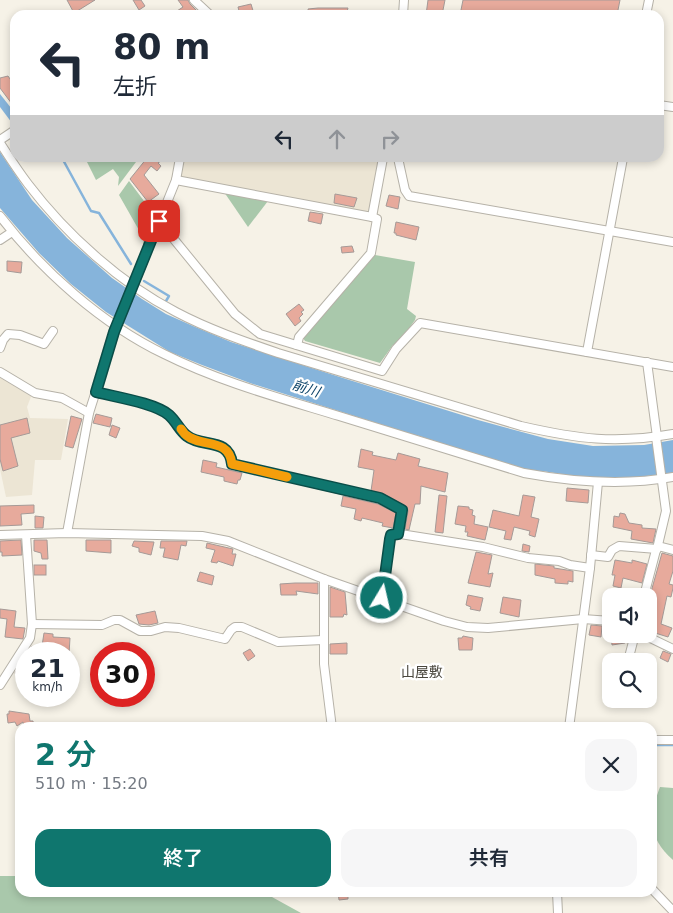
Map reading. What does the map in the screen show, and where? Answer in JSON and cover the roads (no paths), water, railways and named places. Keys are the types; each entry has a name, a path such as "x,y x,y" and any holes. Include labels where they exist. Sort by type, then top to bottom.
{"street":[{"path":"194,0 205,10"},
{"path":"10,134 0,142 10,157"},
{"path":"13,162 28,184 55,216 101,261 133,287 175,312 243,341 522,426 578,438 622,440 656,438 673,434"},
{"path":"67,533 89,413 118,325 176,180 179,162"},
{"path":"372,216 381,162"},
{"path":"399,162 405,190 409,196 673,242"},
{"path":"587,352 623,162"},
{"path":"176,180 372,216 377,220 371,253 299,336 297,345"},
{"path":"0,216 12,232 64,286 162,354 219,378 524,472 570,480 598,482 630,482 673,477"},
{"path":"159,221 234,314 260,334 382,371 396,349 420,322 673,367"},
{"path":"0,240 12,232"},
{"path":"0,348 8,334 20,335 44,344 53,331"},
{"path":"646,588 666,511 647,362"},
{"path":"0,372 35,393 62,398 89,413"},
{"path":"96,392 162,411 176,422 187,437 223,447 231,455 232,464 380,498 402,510 398,534"},
{"path":"570,722 590,568 598,482"},
{"path":"0,535 67,533 210,538 228,541 324,579 444,621 478,629 583,619 602,620"},
{"path":"382,598 391,535 398,534 483,547 528,558 559,561 590,568"},
{"path":"0,685 30,638 32,624 26,535"},
{"path":"591,555 608,557 612,550 619,546 673,550"},
{"path":"324,579 324,664 331,722"},
{"path":"32,624 102,625 114,620 120,620 140,631 150,631 165,627 179,628 225,639 235,627 278,642 323,640"},
{"path":"657,641 673,649"},
{"path":"657,740 673,740"},
{"path":"657,894 673,911"},
{"path":"557,897 558,913"}],"water":[{"path":"0,94 10,107 10,120 0,107"},
{"name":"前川","path":"0,152 32,200 67,238 112,278 166,314 231,342 478,420 548,439 593,446 644,445 673,440 673,473 638,477 637,479 629,480 628,478 580,477 542,471 542,473 535,472 450,448 450,446 416,435 409,435 408,433 250,383 170,352 106,312 71,284 39,253 0,208"}],"waterway":[{"path":"64,162 91,211 99,213 131,264"},
{"path":"144,281 169,296 166,301"},
{"path":"657,745 673,745"}],"district":[{"name":"山屋敷","path":"422,672"}]}
